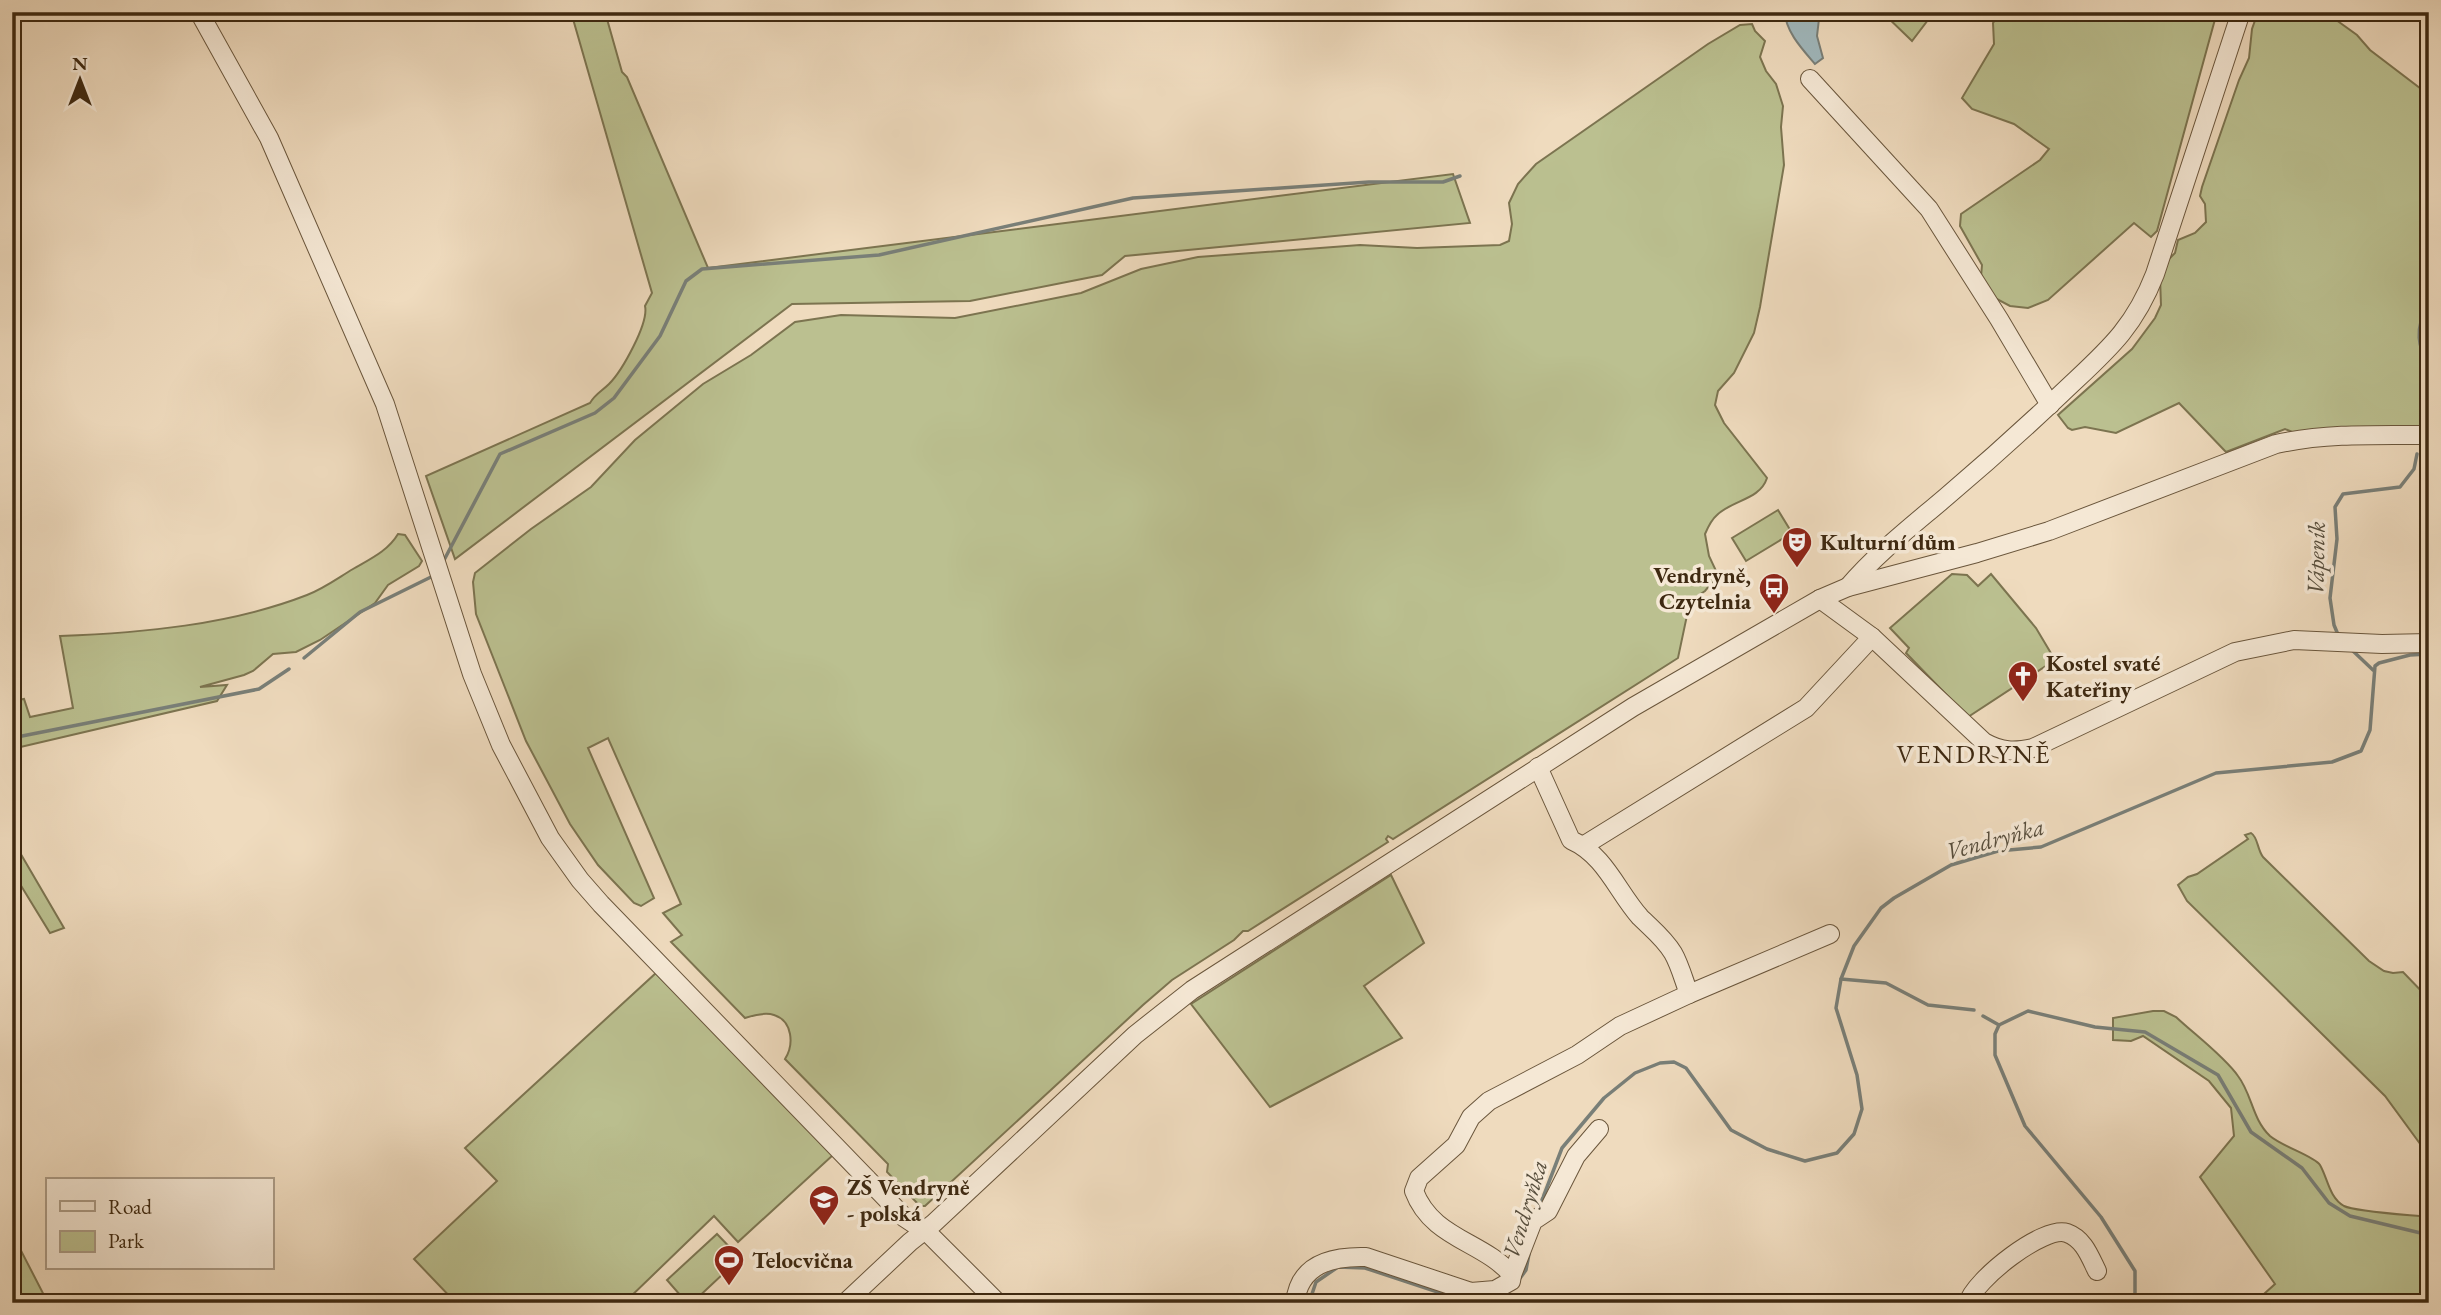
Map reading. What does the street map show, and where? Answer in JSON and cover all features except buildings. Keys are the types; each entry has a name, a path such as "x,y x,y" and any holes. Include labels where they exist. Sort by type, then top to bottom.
{"street":[{"path":"199,12 269,138 385,404 472,674 501,745 550,838 580,880 689,996 905,1218 925,1230 998,1303"},
{"path":"1848,587 1869,563 1993,457 2119,339 2144,302 2241,12"},
{"path":"1810,79 1929,209 2050,405"},
{"path":"845,1303 1135,1035 1192,990 1538,767 1714,658 1820,599 1848,587 2049,531 2276,444 2329,436 2429,435"},
{"path":"1820,599 1872,637 1984,743 2014,752 2033,748 2235,652 2294,640 2429,643"},
{"path":"1583,846 1806,708 1872,637"},
{"path":"1538,767 1571,841 1583,846 1615,880 1640,916 1663,938 1675,956 1689,994"},
{"path":"1512,1275 1503,1265 1440,1228 1416,1198 1414,1191 1419,1178 1456,1145 1472,1117 1489,1101 1577,1055 1620,1026 1830,934"},
{"path":"1295,1303 1296,1290 1308,1273 1330,1259 1349,1256 1366,1257 1471,1292 1495,1290 1511,1280 1539,1217 1548,1211 1576,1156 1599,1129"},
{"path":"1968,1303 1977,1285 2010,1257 2056,1233 2070,1234 2078,1239 2097,1271"}],"green space":[{"path":"571,12 605,12 622,72 627,77 708,268 1453,174 1470,223 1125,256 1102,275 970,301 792,304 455,559 426,476 590,403 614,378 627,358 639,335 645,306 652,293"},
{"path":"1882,12 1934,12 1912,41"},
{"path":"2001,12 2217,12 2157,231 2151,237 2134,223 2048,300 2028,308 2010,306 1993,297 1981,277 1982,265 1960,226 1961,214 2040,160 2049,149 2014,124 1972,109 1962,98 1994,44 1993,23"},
{"path":"2258,12 2325,12 2429,95 2429,428 2297,434 2285,429 2226,452 2179,403 2116,433 2085,427 2072,430 2058,415 2132,349 2155,318 2161,305 2160,277 2175,253 2178,240 2195,233 2206,222 2205,204 2200,196 2202,187 2249,58 2252,29"},
{"path":"1752,24 1765,41 1760,57 1776,84 1783,106 1781,127 1784,165 1754,333 1734,373 1718,391 1715,405 1724,423 1767,478 1758,491 1715,517 1705,534 1709,556 1718,575 1705,591 1690,601 1678,658 1393,839 1388,836 1388,842 1248,931 1243,931 1234,940 1172,980 925,1206 920,1206 887,1172 888,1164 785,1059 790,1047 790,1034 785,1022 771,1014 745,1018 671,942 682,935 663,913 681,904 608,738 588,748 654,898 641,906 634,903 598,865 570,824 526,741 476,614 473,582 475,573 591,487 635,440 703,384 751,355 795,322 841,315 955,318 1081,293 1141,269 1198,257 1360,245 1417,248 1500,245 1509,241 1512,224 1509,203 1518,184 1536,164 1708,44 1740,25"},
{"path":"1778,510 1792,533 1746,561 1732,538"},
{"path":"398,534 405,535 422,561 419,566 388,585 375,603 320,640 296,652 273,654 244,675 200,687 227,685 217,701 12,749 12,701 24,699 30,717 73,708 60,636 185,626 278,605 313,593 330,583 378,554"},
{"path":"1952,574 1967,575 1978,586 1991,574 2036,628 2055,660 1968,717 1906,653 1909,648 1890,628"},
{"path":"2251,833 2263,857 2369,961 2384,971 2403,972 2429,999 2429,1156 2385,1096 2187,901 2178,885 2248,839 2245,835"},
{"path":"12,839 64,928 50,933 12,871"},
{"path":"1391,875 1424,943 1364,986 1402,1038 1270,1107 1191,1004"},
{"path":"656,973 833,1155 738,1242 714,1216 624,1303 456,1303 414,1259 497,1181 465,1148"},
{"path":"2164,1011 2176,1017 2232,1068 2243,1083 2264,1129 2276,1140 2317,1162 2332,1193 2344,1206 2372,1212 2429,1217 2429,1303 2254,1303 2275,1284 2200,1177 2234,1136 2231,1108 2209,1081 2143,1036 2131,1041 2113,1040 2113,1018"},
{"path":"717,1234 740,1258 692,1303 687,1303 667,1280"},
{"path":"12,1235 14,1237 48,1303 12,1303"}],"water":[{"path":"1785,12 1820,12 1823,18 1819,19 1817,36 1823,58 1815,64 1791,33"}],"waterway":[{"path":"443,562 500,454 595,413 614,398 660,336 686,281 702,269 879,255 1133,198 1369,182 1443,182 1460,176"},
{"name":"Vápeník","path":"2429,306 2419,330 2429,370"},
{"name":"Vápeník","path":"2339,637 2334,625 2330,598 2337,539 2335,507 2343,494 2400,487 2414,469 2417,454"},
{"path":"304,658 360,612 433,576"},
{"name":"Vápeník","path":"2353,651 2373,670"},
{"name":"Vendryňka","path":"1539,1208 1562,1148 1604,1098 1635,1073 1660,1063 1674,1062 1686,1068 1731,1130 1767,1149 1805,1161 1837,1153 1854,1134 1862,1109 1857,1075 1836,1008 1841,979 1854,946 1881,908 1951,865 1998,851 2041,847 2216,773 2332,762 2361,751 2370,730 2375,666 2410,655 2429,654"},
{"path":"12,738 259,689 289,669"},
{"path":"1841,979 1886,983 1928,1005 1974,1010"},
{"path":"1983,1016 1999,1025 2028,1011 2095,1027 2145,1032 2218,1075 2251,1132 2302,1168 2329,1203 2350,1216 2429,1235"},
{"path":"1999,1025 1995,1034 1995,1055 2025,1126 2101,1217 2135,1271 2135,1303"},
{"name":"Vendryňka","path":"1518,1281 1526,1270 1529,1254"},
{"name":"Vendryňka","path":"1309,1303 1316,1282 1338,1267 1365,1268 1471,1303"},
{"name":"Vendryňka","path":"1472,1303 1484,1299"}],"place":[{"name":"Kulturní dům","path":"1797,569"},
{"name":"Vendryně, Czytelnia","path":"1774,615"},
{"name":"Kostel svaté Kateřiny","path":"2023,703"},
{"name":"ZŠ Vendryně - polská","path":"824,1227"},
{"name":"Telocvična","path":"729,1287"}],"district":[{"name":"VENDRYNĚ","path":"1974,754"}]}
